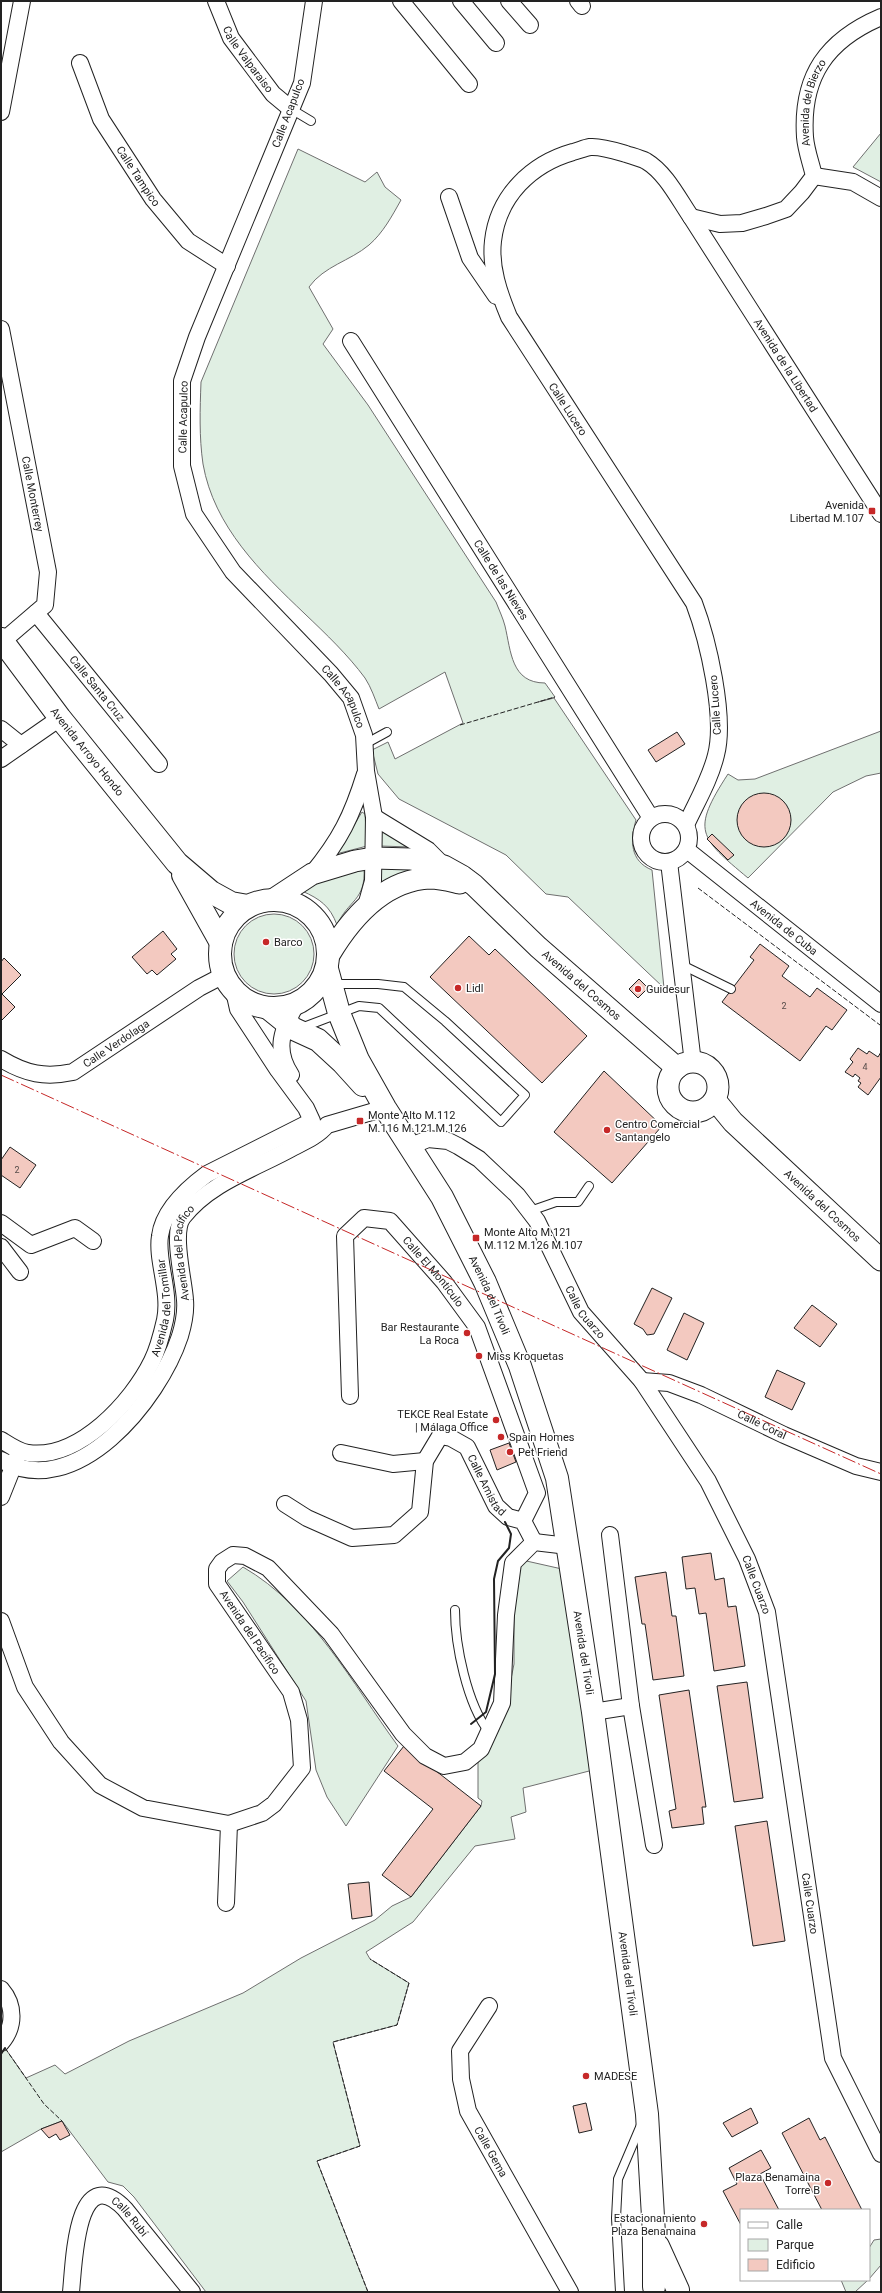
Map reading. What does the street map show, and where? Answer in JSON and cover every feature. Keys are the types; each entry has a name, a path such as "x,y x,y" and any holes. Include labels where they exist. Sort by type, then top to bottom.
{"main road":[{"name":"Avenida Arroyo Hondo","path":"2,640 60,718 177,863 221,943"},
{"name":"Avenida Arroyo Hondo","path":"177,863 207,889 231,903 248,906"},
{"path":"274,899 288,901 302,906 313,915 322,927 327,941 329,969 320,984 289,1024 287,1008 268,1008 256,1006 229,983 220,954 221,943 230,921 248,906 260,901 274,899"},
{"name":"Avenida del Tívoli","path":"329,969 339,1013 358,1060 385,1108 411,1146 442,1197 485,1282 520,1366 557,1478 593,1712 647,2114 654,2234 650,2290"},
{"name":"Avenida del Tívoli","path":"289,1024 323,1045 343,1062 385,1108"},
{"name":"Avenida del Tívoli","path":"654,2234 665,2264 679,2291"},
{"path":"650,2290 666,2286 679,2291"}],"street":[{"path":"1,112 22,1"},
{"name":"Calle Valparaiso","path":"216,1 231,38 273,94 291,109"},
{"name":"Calle Acapulco","path":"314,1 302,83 227,266 182,381 182,466 194,514 233,572 310,651 351,698 364,735 366,770"},
{"path":"401,1 469,84"},
{"path":"461,1 496,44"},
{"path":"510,1 530,25"},
{"name":"Avenida del Bierzo","path":"814,176 805,137 806,106 814,71 834,46 859,26 881,17"},
{"name":"Calle Tampico","path":"80,63 101,119 153,199 188,241 227,266"},
{"name":"Calle Lucero","path":"686,825 717,755 718,714 714,677 705,632 694,603 509,317 500,295 493,267 494,233 498,218 510,195 524,178 545,163 591,147 616,151 645,161 667,181 691,217"},
{"path":"691,217 720,224 742,223 766,216 786,209 802,192 814,176 853,182 881,198"},
{"path":"449,197 470,258 509,317"},
{"name":"Avenida de la Libertad","path":"691,217 881,514"},
{"name":"Calle Monterrey","path":"1,329 5,372 48,572 45,605 2,640"},
{"name":"Calle de las Nieves","path":"351,341 651,818"},
{"name":"Calle Santa Cruz","path":"36,613 159,764"},
{"path":"1,759 60,718"},
{"path":"1,729 21,745"},
{"path":"366,770 374,818 373,881 366,906"},
{"path":"312,874 341,836 355,808 366,770"},
{"path":"660,814 668,814 677,816 686,825 689,842 687,850 680,858 669,862 654,860 642,848 641,832 651,818 660,814"},
{"path":"374,818 428,850 444,866"},
{"name":"Avenida de Cuba","path":"687,850 881,1004"},
{"path":"274,899 312,874 341,864 373,858 411,858 444,866 462,876 487,900"},
{"path":"669,862 680,964 685,1066"},
{"path":"329,969 349,926 366,906 403,883 431,878 461,883 487,900"},
{"name":"Avenida del Cosmos","path":"487,900 685,1066"},
{"name":"Calle Verdolaga","path":"1,1059 38,1075 58,1075 73,1072 199,988 229,983"},
{"name":"Avenida del Tomillar","path":"1,1440 18,1449 33,1454 63,1449 77,1443 95,1430 119,1408 139,1383 153,1360 165,1319 165,1282 160,1236 165,1222 177,1202 192,1185 206,1174 312,1121 312,1116 238,1009 229,983"},
{"path":"289,1024 282,1059 327,1125"},
{"path":"685,1066 706,1066 713,1072 718,1088 715,1100 707,1108 698,1112 686,1111 679,1108 670,1097 670,1078 685,1066"},
{"name":"Avenida del Cosmos","path":"715,1100 732,1122 881,1260"},
{"name":"Avenida del Pacífico","path":"7,1464 25,1470 66,1464 96,1450 116,1435 132,1418 159,1383 180,1335 185,1302 178,1233 182,1219 212,1189 303,1142 322,1131 327,1125 385,1108"},
{"name":"Calle Cuarzo","path":"411,1146 428,1139 448,1141 458,1146 479,1159 516,1195 530,1211 537,1221 580,1312 642,1381 708,1481 747,1559 767,1612 833,2058 881,2154"},
{"name":"Calle El Montículo","path":"350,1396 345,1236 364,1218 390,1221 444,1282 477,1327 537,1493 523,1521"},
{"path":"1,1223 31,1245 75,1228 93,1241"},
{"path":"1,1247 20,1272"},
{"name":"Calle Coral","path":"642,1381 669,1383 702,1396 784,1435 856,1466 881,1472"},
{"name":"Calle Amistad","path":"285,1504 307,1518 352,1538 394,1535 420,1512 425,1462 440,1436 451,1438 467,1447 496,1506 508,1517 523,1521 534,1542"},
{"path":"1,1497 7,1464 18,1456 18,1449"},
{"path":"341,1453 393,1464 425,1462"},
{"path":"610,1535 630,1706 654,1845"},
{"path":"534,1542 568,1546"},
{"name":"Avenida del Pacífico","path":"1,1621 24,1687 61,1742 100,1785 143,1808 229,1824 262,1813 274,1804 302,1768 299,1720 291,1692 217,1584 217,1569 222,1562 233,1555 245,1556 268,1568 331,1634 399,1728 425,1756 444,1766 465,1762 481,1749 490,1733 502,1703 506,1615 514,1563 534,1542"},
{"path":"593,1712 630,1706"},
{"path":"226,1903 229,1824"},
{"path":"1,1989 11,2004 12,2024 1,2043"},
{"name":"Calle Gema","path":"489,2006 460,2051 460,2079 468,2111 570,2292"},
{"name":"Calle Rubí","path":"71,2292 80,2219 92,2198 104,2194 114,2198 125,2209 192,2292"}],"lane":[{"path":"291,109 311,121"},
{"path":"365,744 387,732"},
{"path":"680,964 731,989"},
{"path":"289,1024 339,1013 359,1006 379,1008 501,1122 525,1095 445,1021 404,987 329,969"},
{"path":"530,1211 556,1202 578,1202 589,1186"},
{"path":"455,1610 458,1648 479,1719 490,1733"},
{"path":"620,2292 616,2218 618,2179 647,2114"}],"green space":[{"path":"881,133 881,182 853,167"},
{"path":"298,149 365,182 377,172 385,187 401,200 387,224 369,245 362,251 322,274 309,287 333,329 323,344 368,405 496,602 504,623 511,655 519,672 525,678 534,682 545,683 555,697 538,702 554,698 636,820 633,835 634,850 639,861 652,870 664,988 568,897 546,894 506,855 399,799 378,774 372,750 388,742 395,759 463,723 445,672 379,709 369,685 358,669 256,565 229,528 217,508 209,487 203,464 200,433 201,382"},
{"path":"881,731 881,773 866,776 833,792 748,878 710,842 706,832 705,821 716,793 728,774 738,780 755,779"},
{"path":"362,812 365,814 367,846 336,854"},
{"path":"380,825 411,847 380,846"},
{"path":"388,866 419,870 379,888 380,867"},
{"path":"364,868 364,879 359,894 341,917 337,925 328,908 324,904 302,891 327,879"},
{"path":"266,914 282,914 296,921 307,932 314,946 314,962 311,969 302,982 296,987 282,994 266,994 252,987 241,976 234,962 234,946 241,932 252,921"},
{"path":"522,1560 562,1569 593,1770 523,1788 526,1812 511,1817 515,1839 475,1846 413,1922 366,1952 370,1959 409,1983 397,2025 333,2042 360,2146 317,2161 368,2292 206,2292 134,2197 123,2186 108,2182 62,2121 41,2129 1,2152 1,2054 5,2048 26,2078 55,2065 65,2074 129,2041 243,1993 301,1958 375,1920 392,1906 411,1897 481,1806 482,1801 478,1798 478,1761 505,1709 514,1664 514,1609 517,1565"},
{"path":"243,1567 268,1584 290,1603 310,1625 347,1672 398,1746 346,1826 327,1797 316,1770 306,1701 243,1602 227,1581"},
{"path":"881,2239 881,2265 870,2278 870,2246 874,2240"},
{"path":"841,2281 867,2281 855,2292 846,2292"}],"building":[{"path":"677,732 685,744 656,762 648,750"},
{"path":"764,793 774,795 783,801 789,810 791,820 789,830 783,839 774,845 764,847 754,845 745,839 739,830 737,820 739,810 745,801 754,795"},
{"path":"712,834 734,855 728,860 707,839"},
{"path":"163,931 177,949 171,954 176,959 157,975 152,970 147,974 132,957"},
{"path":"469,936 489,955 495,949 587,1036 542,1083 430,977"},
{"path":"760,944 789,966 782,976 810,997 817,988 847,1010 832,1030 826,1026 800,1061 722,1002 754,960 750,957"},
{"path":"4,958 21,975 2,994 15,1007 1,1021 1,962"},
{"name":"Guidesur","path":"639,979 648,988 638,998 629,989"},
{"path":"858,1048 867,1054 869,1051 878,1057 881,1052 881,1077 868,1095 858,1087 861,1083 858,1081 860,1078 855,1074 853,1077 845,1072 853,1062 850,1059"},
{"name":"Centro Comercial Santangelo","path":"604,1071 662,1126 612,1183 554,1132"},
{"path":"10,1147 36,1165 20,1188 1,1175 1,1160"},
{"path":"652,1288 672,1298 654,1334 647,1335 643,1329 634,1324"},
{"path":"812,1305 837,1324 820,1347 794,1328"},
{"path":"684,1313 704,1323 687,1360 667,1350"},
{"path":"777,1370 805,1383 792,1410 765,1397"},
{"path":"509,1443 516,1462 497,1470 490,1450"},
{"path":"711,1553 715,1580 724,1578 728,1607 736,1606 745,1666 714,1671 706,1613 699,1614 695,1588 686,1589 682,1557"},
{"path":"666,1572 672,1616 676,1616 684,1676 653,1680 645,1624 642,1624 635,1577"},
{"path":"747,1682 763,1798 734,1802 717,1686"},
{"path":"689,1690 706,1807 702,1807 704,1824 672,1828 669,1811 676,1809 659,1695"},
{"path":"404,1746 481,1806 411,1897 382,1875 433,1809 384,1771"},
{"path":"767,1821 785,1941 753,1946 735,1826"},
{"path":"369,1882 372,1916 352,1919 348,1884"},
{"path":"586,2103 592,2130 579,2133 573,2106"},
{"path":"751,2108 758,2123 732,2137 723,2123"},
{"name":"Plaza Benamaina Torre B","path":"809,2118 820,2140 825,2137 861,2209 821,2209 782,2133"},
{"path":"62,2121 70,2135 60,2140 56,2134 49,2138 41,2129"},
{"path":"761,2150 771,2168 760,2174 778,2209 740,2209 740,2223 723,2191 737,2184 729,2168"}],"fence":[{"path":"460,725 555,697"},
{"path":"698,888 880,1025"},
{"path":"368,2292 317,2161 360,2146 333,2042 397,2025 409,1983 370,1959"},
{"path":"5,2048 44,2104 62,2121"}],"wall":[{"path":"471,1724 486,1712 495,1674 494,1579 498,1561 509,1548 511,1534 505,1522"},
{"path":"1,2054 5,2048"}],"power":[{"path":"1,1075 881,1474"}],"place":[{"name":"Avenida Libertad M.107","path":"872,511"},
{"name":"Barco","path":"266,942"},
{"name":"Lidl","path":"458,988"},
{"name":"Guidesur","path":"638,989"},
{"name":"Monte Alto M.112 M.116 M.121 M.126","path":"360,1121"},
{"name":"Centro Comercial Santangelo","path":"607,1130"},
{"name":"Monte Alto M.121 M.112 M.126 M.107","path":"476,1238"},
{"name":"Bar Restaurante La Roca","path":"467,1333"},
{"name":"Miss Kroquetas","path":"479,1356"},
{"name":"TEKCE Real Estate | Málaga Office","path":"496,1420"},
{"name":"Spain Homes","path":"501,1437"},
{"name":"Pet Friend","path":"510,1452"},
{"name":"MADESE","path":"586,2076"},
{"name":"Plaza Benamaina Torre B","path":"828,2183"},
{"name":"Estacionamiento Plaza Benamaina","path":"704,2224"}]}
